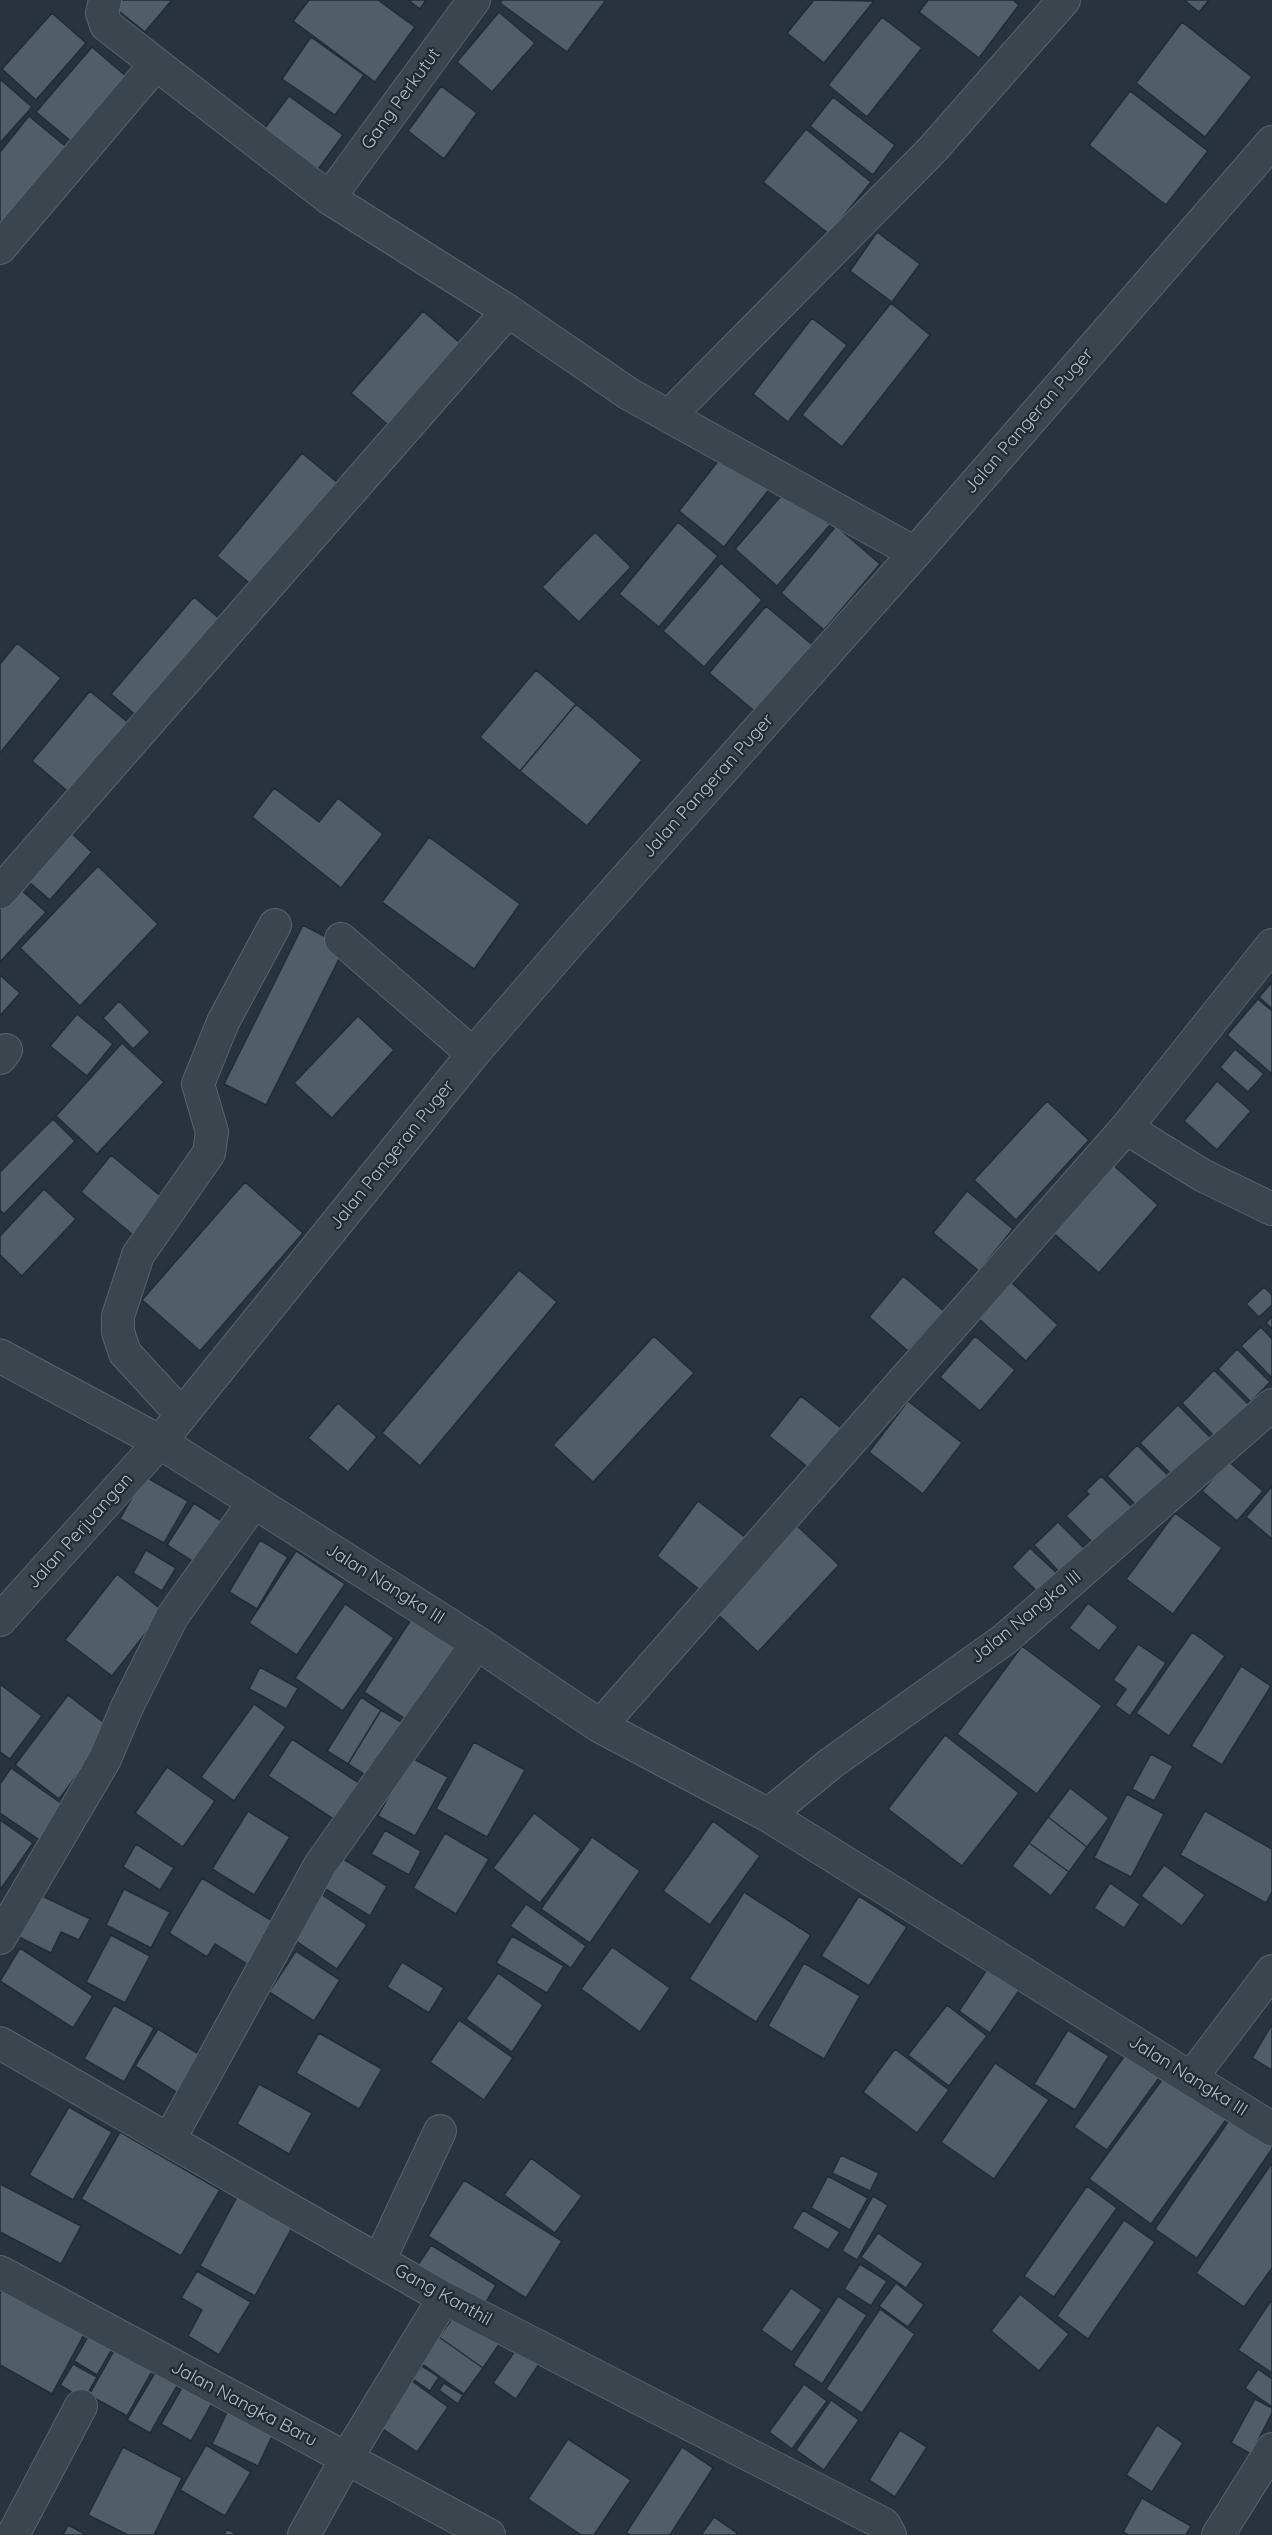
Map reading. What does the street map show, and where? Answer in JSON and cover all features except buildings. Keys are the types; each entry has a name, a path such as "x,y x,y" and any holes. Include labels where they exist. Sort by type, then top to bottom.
{"street":[{"path":"105,0 102,13 106,25 329,198 508,311 629,394 915,553"},
{"name":"Gang Perkutut","path":"329,198 474,0"},
{"path":"670,415 932,150 1064,0"},
{"path":"0,248 156,64"},
{"name":"Jalan Pangeran Puger","path":"160,1442 473,1054 574,936 915,553 1272,142"},
{"path":"0,892 508,311"},
{"path":"182,1415 125,1353 118,1332 118,1316 138,1255 208,1153 212,1132 198,1084 223,1022 275,925"},
{"path":"340,939 473,1054"},
{"path":"600,1726 1126,1128 1272,945"},
{"path":"1126,1128 1202,1175 1272,1209"},
{"name":"Jalan Nangka III","path":"0,1356 160,1442 477,1643 600,1726 768,1815 1272,2129"},
{"name":"Jalan Nangka III","path":"768,1815 830,1764 1005,1639 1272,1405"},
{"name":"Jalan Perjuangan","path":"0,1620 160,1442"},
{"path":"0,1938 105,1759 127,1707 172,1617 254,1502"},
{"path":"169,2140 320,1865 477,1643"},
{"path":"1191,2078 1272,1971"},
{"name":"Gang Kanthil","path":"0,2043 380,2259 444,2298 884,2524 890,2535"},
{"path":"380,2259 440,2131"},
{"name":"Jalan Nangka Baru","path":"0,2272 489,2535"},
{"path":"303,2535 346,2458 444,2298"},
{"path":"13,2535 81,2406"},
{"path":"1218,2535 1272,2449"}]}
